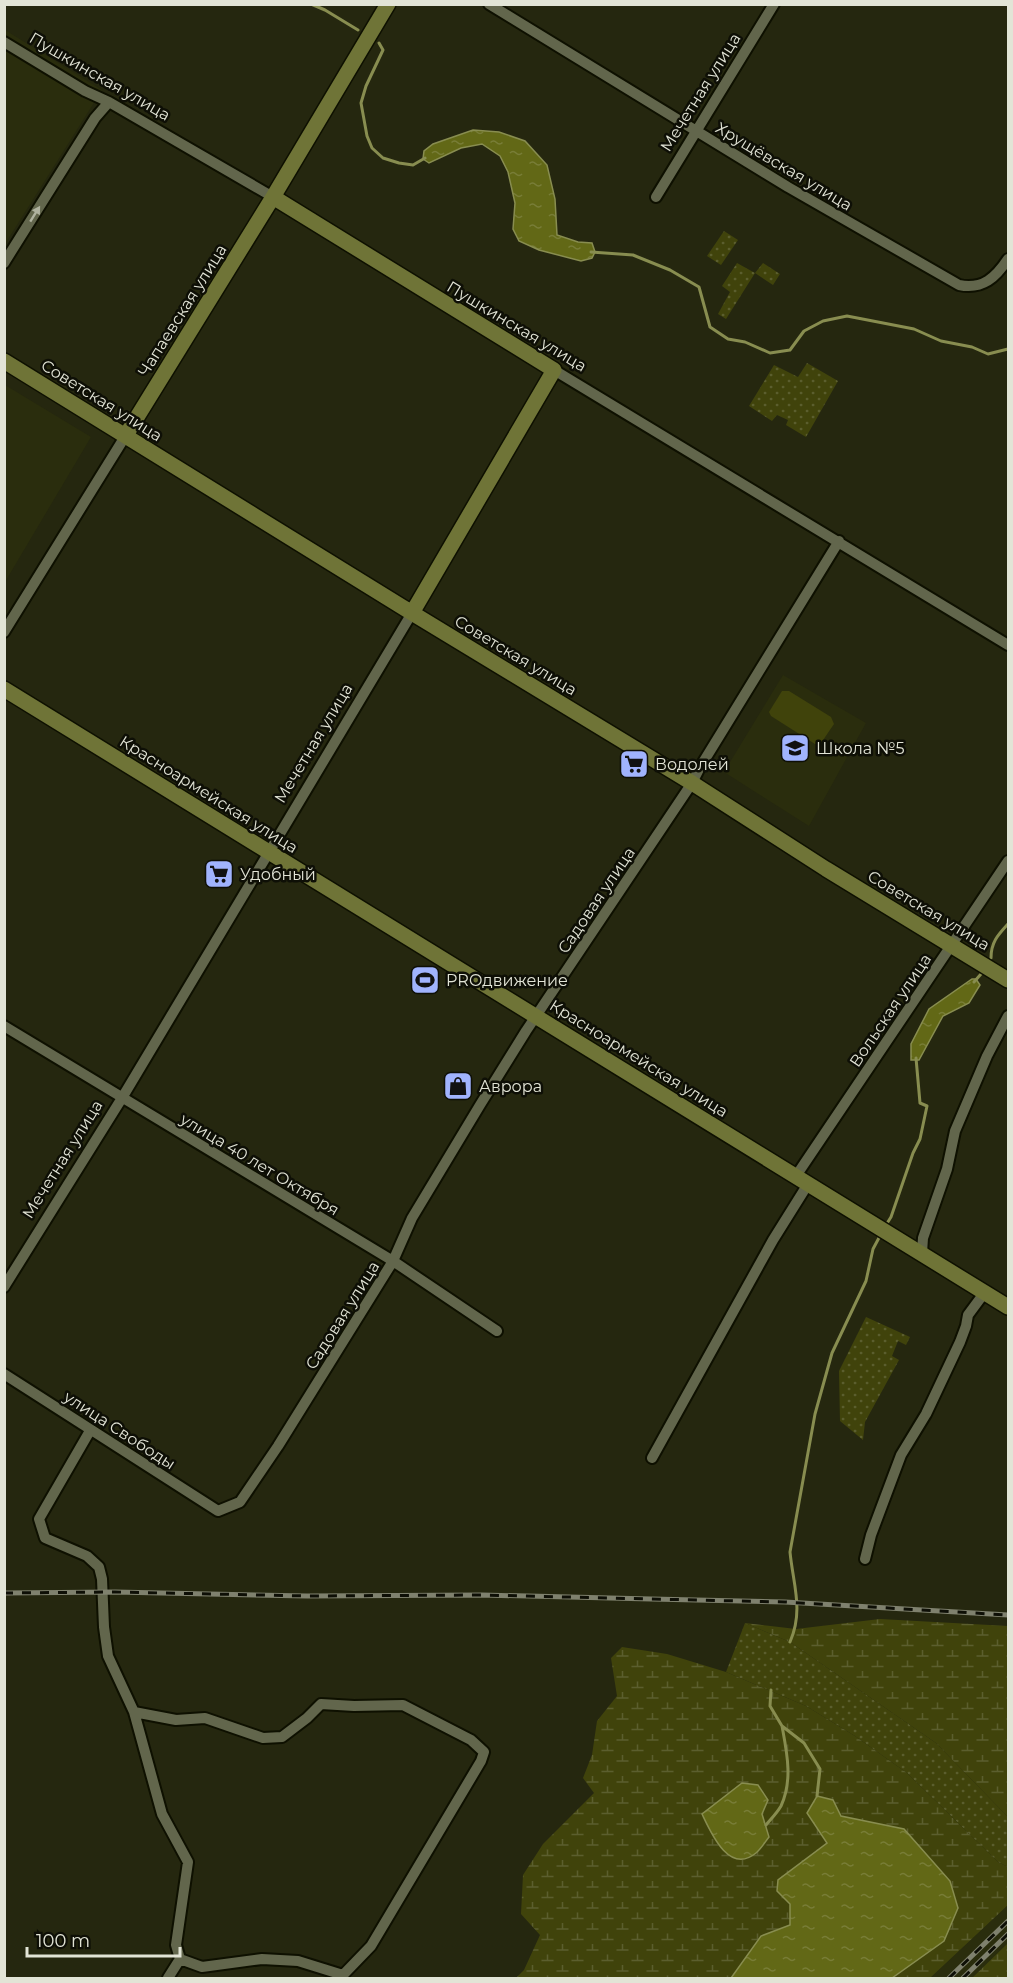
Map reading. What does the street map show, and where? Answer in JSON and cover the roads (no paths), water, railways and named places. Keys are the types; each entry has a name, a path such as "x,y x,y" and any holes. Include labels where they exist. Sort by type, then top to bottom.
{"street":[{"name":"Чапаевская улица","path":"4,632 273,197 388,4"},
{"name":"Хрущёвская улица","path":"489,4 697,132 959,285 975,286 987,283 999,273 1008,258"},
{"name":"Мечетная улица","path":"656,197 774,4"},
{"name":"Пушкинская улица","path":"4,42 85,91 109,102 273,197 1008,645"},
{"path":"4,263 95,118 109,102"},
{"name":"Советская улица","path":"4,361 692,783 826,869 1008,980"},
{"name":"Мечетная улица","path":"4,1287 122,1098 269,853 554,370"},
{"name":"Садовая улица","path":"218,1511 240,1502 284,1436 393,1261 418,1209 485,1095 692,783 839,541"},
{"name":"Красноармейская улица","path":"4,690 1008,1307"},
{"name":"Вольская улица","path":"652,1458 773,1240 802,1180 952,944 1008,861"},
{"path":"917,1250 947,1169 955,1131 987,1056 1008,1016"},
{"name":"улица 40 лет Октября","path":"4,1026 393,1261 497,1331"},
{"path":"865,1559 871,1535 901,1455 926,1414 960,1342 968,1315 985,1292"},
{"name":"улица Свободы","path":"4,1374 218,1511"},
{"path":"91,1429 39,1519 45,1538 87,1556 99,1567 108,1656 134,1712 162,1814 188,1862 176,1945 180,1959 168,1978"},
{"path":"134,1712 176,1720 206,1718 263,1738 282,1737 321,1704 403,1705 471,1740 484,1752 475,1772 371,1946 341,1977 298,1962 262,1959 202,1967 180,1959"}],"water":[{"path":"473,130 499,132 525,141 547,165 555,199 557,235 578,242 592,243 595,252 592,258 581,261 539,250 519,241 513,229 515,203 508,172 500,156 482,144 461,148 429,163 423,159 424,151 433,144"},
{"path":"972,979 976,979 980,985 969,1003 943,1016 919,1060 911,1060 911,1044 929,1009"},
{"path":"742,1783 758,1785 768,1800 762,1814 769,1837 756,1853 737,1859 722,1849 702,1814"},
{"path":"817,1796 833,1800 841,1816 904,1829 950,1881 958,1908 944,1941 892,1978 731,1978 761,1936 790,1925 790,1904 777,1891 778,1880 827,1843 807,1813"}],"waterway":[{"path":"311,4 358,30"},
{"path":"379,43 383,50 366,86 361,103 367,136 372,148 383,158 413,165 425,158"},
{"path":"591,252 633,255 670,270 699,287 710,327 728,339 745,342 770,353 790,350 804,331 823,321 847,316 914,329 941,341 972,347 988,354 1008,349"},
{"path":"991,958 994,943 1008,924"},
{"path":"974,982 981,974"},
{"path":"886,1225 920,1139 927,1106 920,1103 916,1058"},
{"path":"790,1642 797,1608 790,1552 815,1414 832,1353 866,1281 873,1249 881,1234"},
{"path":"771,1690 770,1706 782,1726 804,1743 820,1769 817,1796"},
{"path":"766,1825 781,1806 787,1786 788,1766 782,1726"}],"railway":[{"path":"4,1593 482,1595 785,1602 1008,1615"},
{"path":"949,1978 1008,1921"},
{"path":"963,1978 1008,1934"}],"place":[{"name":"Школа №5","path":"795,748"},
{"name":"Водолей","path":"634,764"},
{"name":"Удобный","path":"219,874"},
{"name":"PROдвижение","path":"425,980"},
{"name":"Аврора","path":"458,1086"}]}
